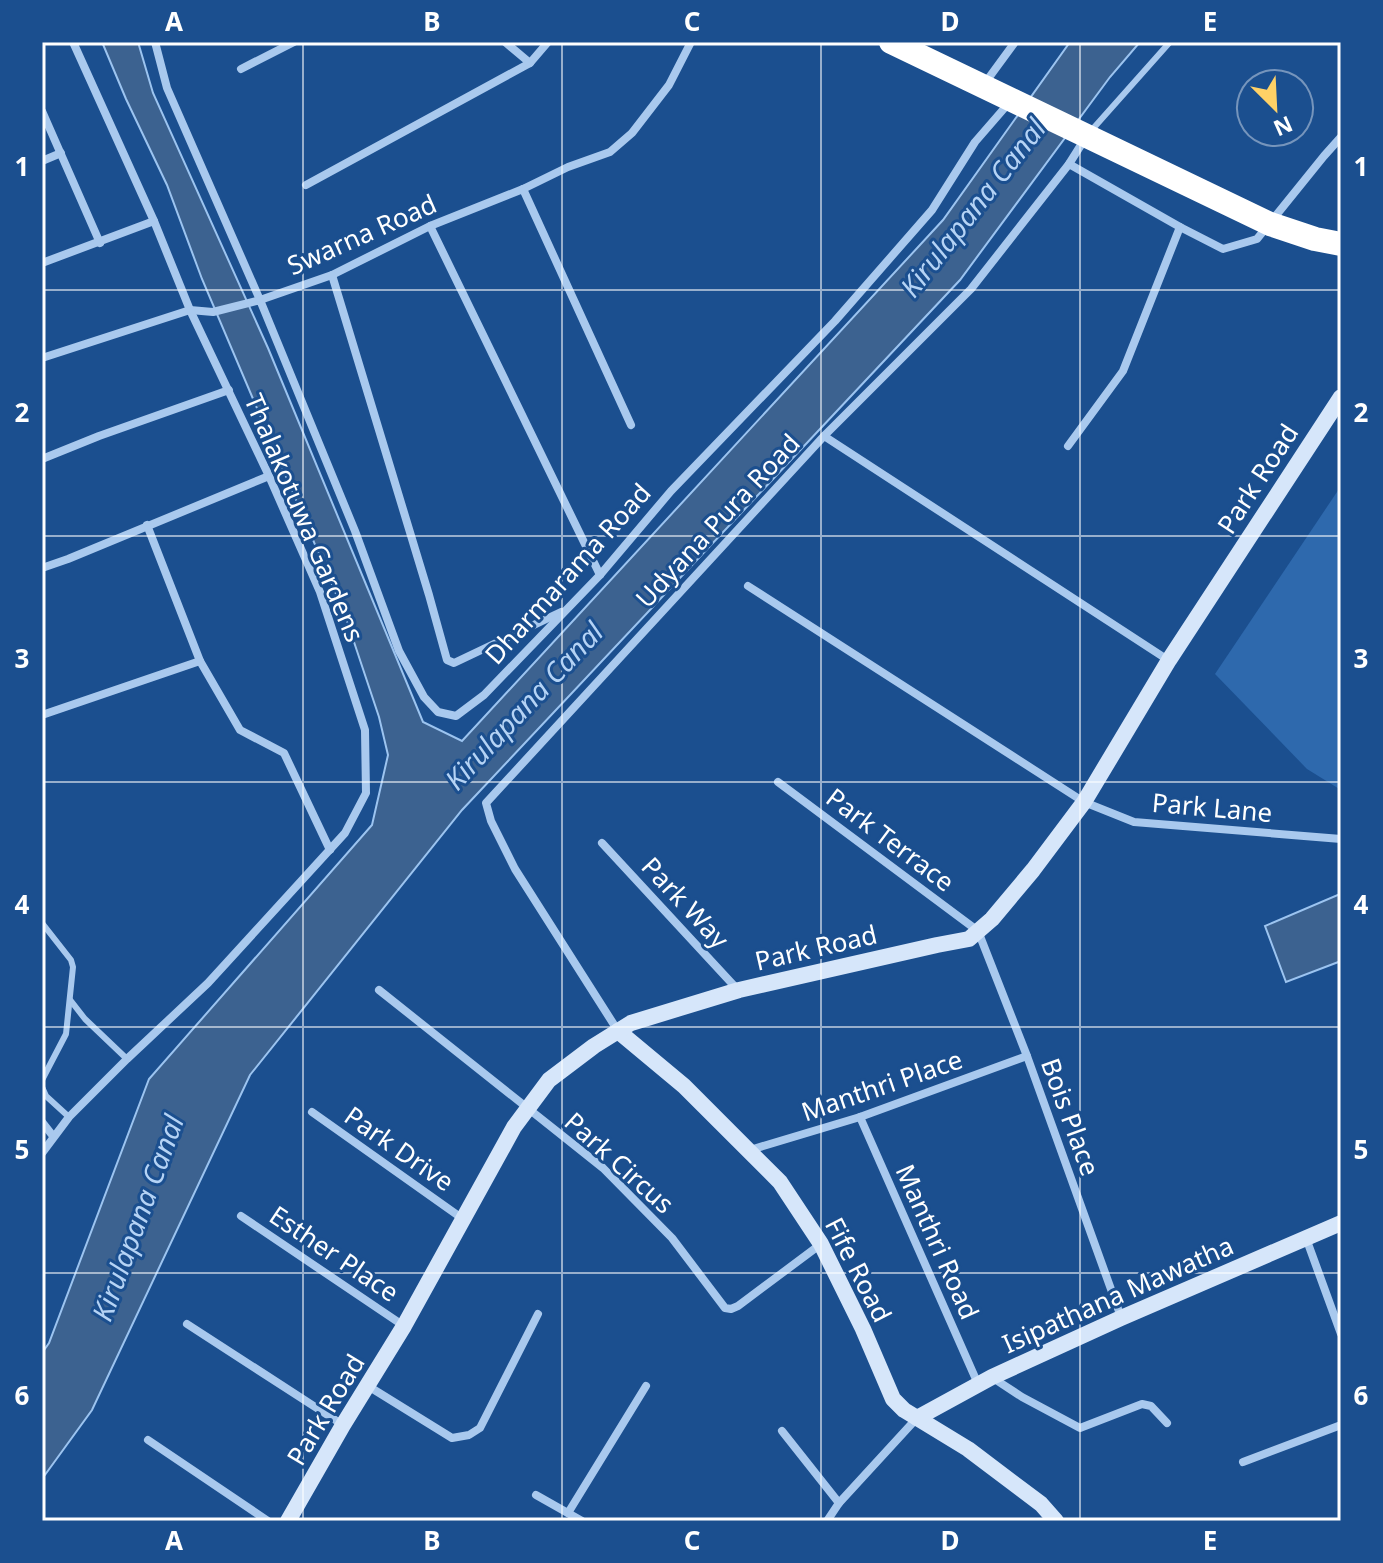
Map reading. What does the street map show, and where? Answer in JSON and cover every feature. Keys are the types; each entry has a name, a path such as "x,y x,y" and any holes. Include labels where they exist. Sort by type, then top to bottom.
{"highway":[{"path":"891,42 1270,224 1341,244"}],"main road":[{"name":"Park Road","path":"288,1521 404,1326 526,1109 549,1080 631,1023 739,990 969,939 992,919 1084,802 1169,660 1341,397"},
{"name":"Fife Road","path":"618,1031 684,1086 780,1182 821,1244 893,1399 904,1410 968,1449 1041,1504 1056,1521"},
{"name":"Isipathana Mawatha","path":"917,1418 985,1381 1121,1318 1341,1223"}],"street":[{"name":"Thalakotuwa Gardens","path":"42,1153 69,1117 208,983 330,850 345,833 366,793 365,730 320,592 190,310 154,221 73,42"},
{"path":"155,42 167,88 260,300"},
{"path":"241,69 294,42"},
{"path":"505,42 530,63"},
{"path":"306,185 530,63 548,42"},
{"name":"Swarna Road","path":"190,310 213,312 260,300 332,275 430,226 610,152 632,133 669,85 691,42"},
{"path":"983,86 1015,42"},
{"name":"Dharmarama Road","path":"260,300 355,531 399,651 424,697 438,712 456,716 484,695 600,575 671,491 835,321 932,210 975,142 1016,103"},
{"path":"42,111 100,243"},
{"name":"Udyana Pura Road","path":"618,1031 515,869 491,821 486,803 824,436 971,289 1069,164 1085,136"},
{"path":"1069,164 1223,249 1257,239 1341,137"},
{"path":"42,161 61,153"},
{"path":"523,189 631,425"},
{"path":"42,263 154,221"},
{"path":"430,226 600,575"},
{"path":"1068,446 1123,371 1180,227"},
{"path":"332,275 447,660 454,663 567,609"},
{"path":"42,358 190,310"},
{"path":"42,459 229,390"},
{"path":"824,436 1169,660"},
{"path":"42,568 269,476"},
{"path":"147,525 200,661 240,730 284,753 330,850"},
{"name":"Park Lane","path":"748,586 1084,802 1134,822 1341,839"},
{"path":"42,715 200,661"},
{"name":"Park Terrace","path":"778,782 978,931"},
{"name":"Park Way","path":"602,843 739,990"},
{"name":"Bois Place","path":"978,931 1027,1056 1121,1318"},
{"name":"Park Circus","path":"379,990 603,1168 672,1238 725,1308 738,1306 821,1244"},
{"name":"Manthri Place","path":"750,1150 860,1117 1027,1056"},
{"name":"Park Drive","path":"312,1112 463,1219"},
{"name":"Manthri Road","path":"860,1117 985,1381"},
{"path":"42,1122 53,1136"},
{"name":"Esther Place","path":"241,1216 404,1326"},
{"path":"1306,1238 1341,1334"},
{"path":"368,1386 452,1438 469,1435 480,1428 538,1314"},
{"path":"187,1324 343,1425"},
{"path":"985,1381 1080,1428 1142,1404 1151,1406 1167,1423"},
{"path":"568,1513 646,1386"},
{"path":"827,1521 839,1503 917,1418"},
{"path":"1243,1462 1341,1425"},
{"path":"782,1431 839,1503"},
{"path":"148,1440 268,1521"},
{"path":"536,1495 582,1521"}],"lane":[{"path":"1085,136 1170,42"},
{"path":"42,923 73,967 66,1034 42,1080"},
{"path":"70,1001 127,1059"},
{"path":"42,1087 46,1096 69,1117"}],"shaded area":[{"path":"1341,486 1341,790 1307,769 1215,674"}],"water":[{"name":"Kirulapana Canal","path":"102,42 138,42 153,93 268,348 423,722 462,741 943,220 1070,42 1140,42 1110,77 960,280 462,810 250,1075 92,1410 42,1479 42,1353 49,1343 149,1079 372,825 388,755 379,717 345,615 202,279 167,185"},
{"path":"1340,894 1341,961 1286,982 1265,926"}]}
